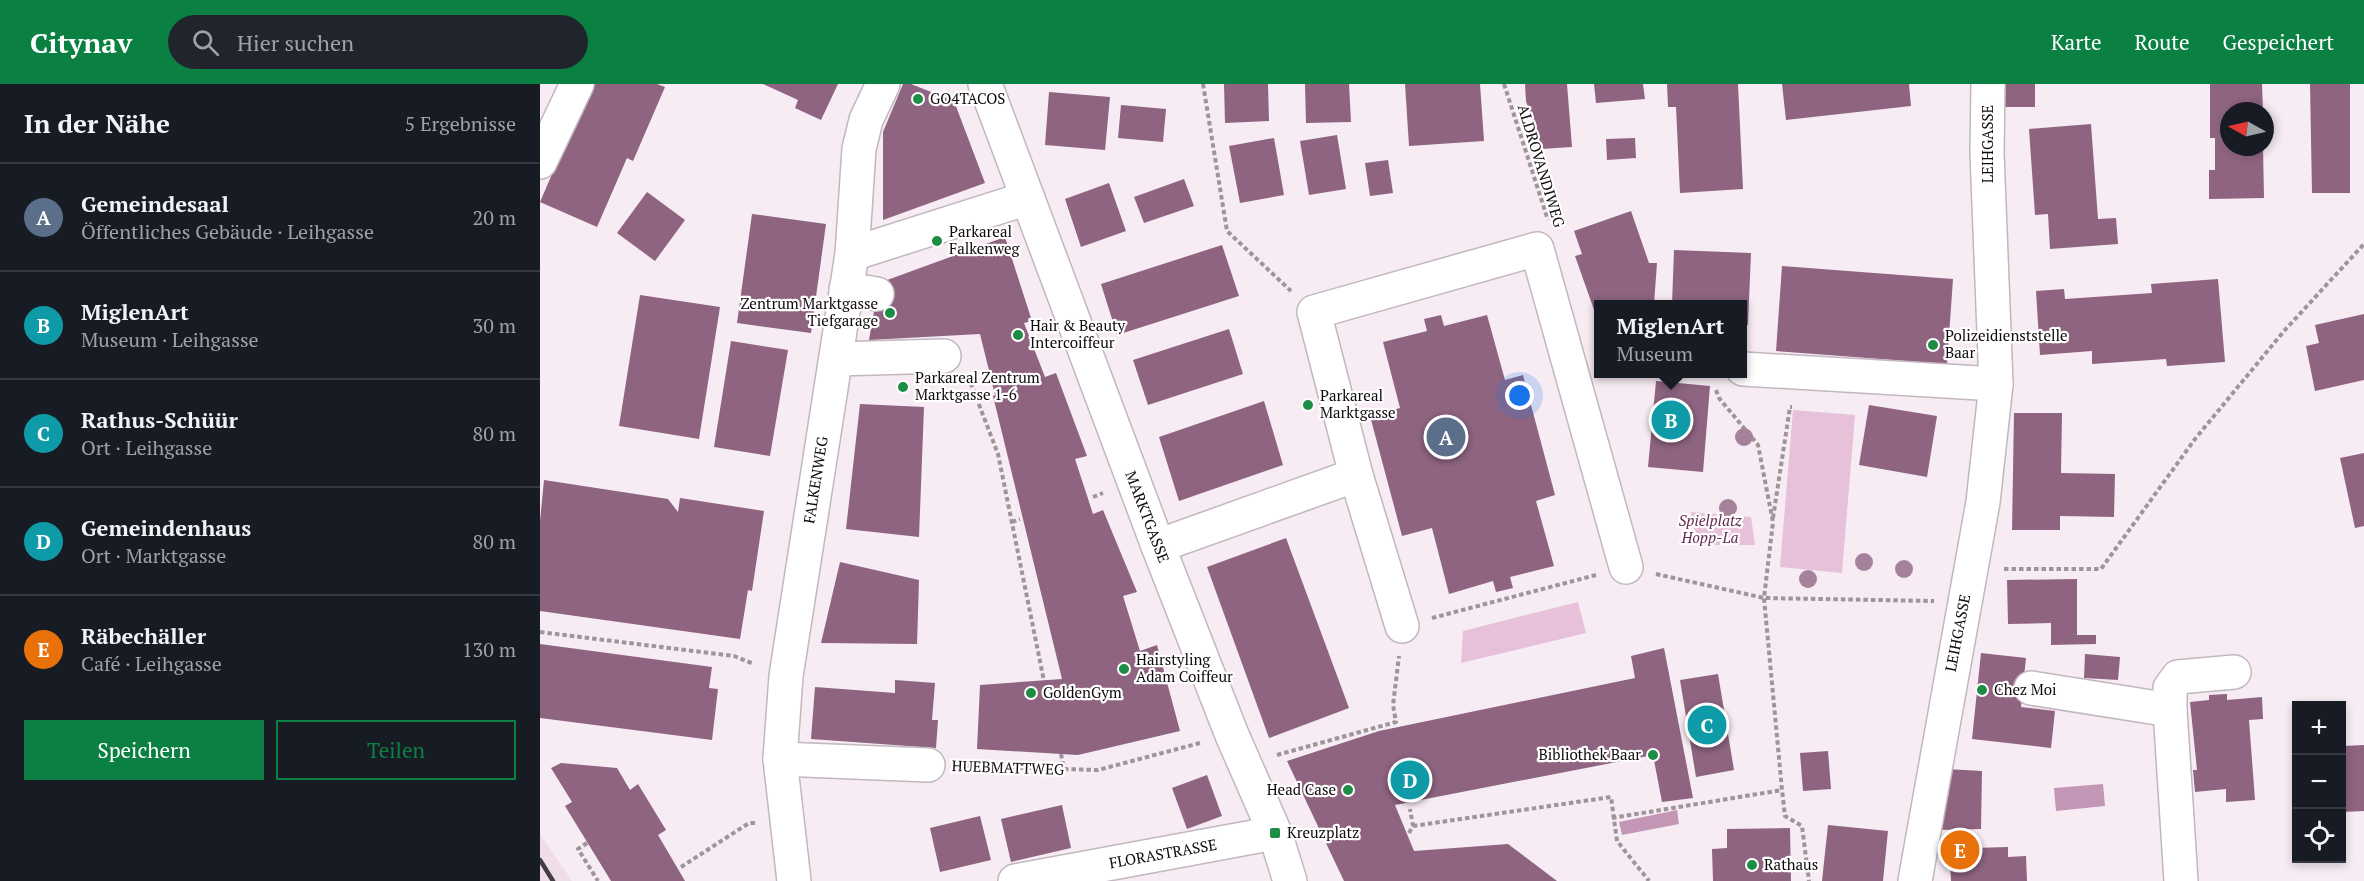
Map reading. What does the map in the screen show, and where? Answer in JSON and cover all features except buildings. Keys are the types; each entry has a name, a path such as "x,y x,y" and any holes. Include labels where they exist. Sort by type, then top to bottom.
{"street":[{"path":"543,148 577,84"},
{"name":"FALKENWEG","path":"794,881 780,759 786,676 836,359 862,291 852,254 859,149 866,120 883,84"},
{"name":"MARKTGASSE","path":"985,84 1158,546 1238,749 1275,833"},
{"name":"LEIHGASSE","path":"1915,881 1941,722 1983,502 1996,384 1987,153 1988,84"},
{"path":"852,254 1028,198"},
{"path":"1402,626 1356,475 1314,312 1537,249 1626,567"},
{"path":"836,359 944,356"},
{"path":"1747,369 1996,384"},
{"path":"1158,546 1356,475"},
{"path":"2181,881 2170,688 2178,677 2234,672"},
{"path":"2031,688 2170,710"},
{"path":"780,759 928,765"},
{"path":"1275,833 1290,881"},
{"name":"FLORASTRASSE","path":"1015,881 1275,833"}],"path":[{"path":"1203,84 1227,231 1314,312"},
{"name":"ALDROVANDIWEG","path":"1504,84 1553,234 1537,249"},
{"path":"2001,569 2101,569 2195,439 2284,331 2364,244"},
{"path":"944,356 960,355 998,454 1044,681"},
{"path":"1713,382 1719,398 1758,445 1773,522"},
{"path":"1800,407 1790,407 1764,598 1785,816 1802,826 1809,881"},
{"path":"1012,522 1020,519"},
{"path":"1402,626 1626,567 1764,598 1936,601"},
{"name":"HUEBMATTWEG","path":"928,765 1098,770 1396,722 1394,705 1402,626"},
{"path":"540,632 734,656 786,676"},
{"path":"1061,754 1064,770"},
{"path":"1612,818 1782,790"},
{"path":"1413,826 1611,797 1612,818 1617,841 1649,881"},
{"path":"1409,833 1413,826 1410,809"},
{"path":"681,867 749,823 786,820"},
{"path":"587,843 578,849 598,881"}],"shaded area":[{"path":"2103,784 2105,806 2056,811 2054,788"},
{"path":"1677,810 1679,824 1622,835 1619,822"},
{"path":"540,834 572,881 540,881"}],"green space":[{"path":"1793,410 1855,415 1842,573 1780,567"},
{"name":"Spielplatz Hopp-La","path":"1691,512 1751,517 1755,545 1697,545"},
{"path":"1578,602 1586,633 1461,663 1463,631"}],"railway":[{"path":"540,860 553,881"}],"place":[{"name":"GO4TACOS","path":"918,99"},
{"name":"Parkareal Falkenweg","path":"937,241"},
{"name":"Zentrum Marktgasse Tiefgarage","path":"890,313"},
{"name":"Hair & Beauty Intercoiffeur","path":"1018,335"},
{"name":"Polizeidienststelle Baar","path":"1933,345"},
{"name":"Parkareal Zentrum Marktgasse 1-6","path":"903,387"},
{"name":"Parkareal Marktgasse","path":"1308,405"},
{"name":"MiglenArt","path":"1671,420"},
{"name":"Gemeindesaal","path":"1446,437"},
{"name":"Hairstyling Adam Coiffeur","path":"1124,669"},
{"name":"Chez Moi","path":"1982,690"},
{"name":"GoldenGym","path":"1031,693"},
{"name":"Rathus-Schüür","path":"1707,725"},
{"name":"Bibliothek Baar","path":"1653,755"},
{"name":"Gemeindenhaus","path":"1410,780"},
{"name":"Head Case","path":"1348,790"},
{"name":"Kreuzplatz","path":"1275,833"},
{"name":"Räbechäller","path":"1960,850"},
{"name":"Rathaus","path":"1752,865"}]}
